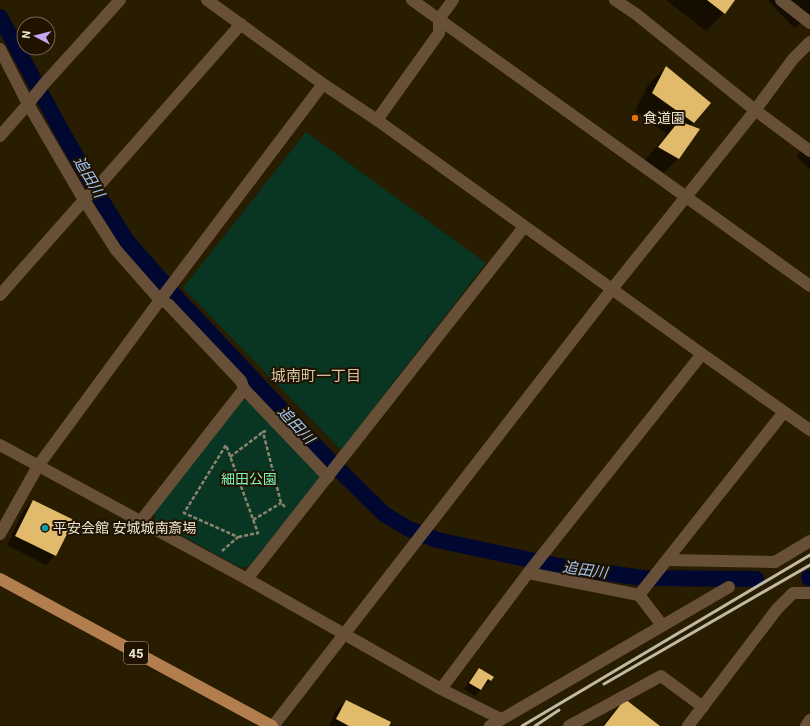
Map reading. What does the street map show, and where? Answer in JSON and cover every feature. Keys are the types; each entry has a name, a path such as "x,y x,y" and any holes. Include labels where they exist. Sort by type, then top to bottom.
{"main road":[{"name":"45","path":"0,580 272,726"}],"street":[{"path":"0,136 44,84 120,0"},
{"path":"207,0 810,430"},
{"path":"412,0 810,286"},
{"path":"376,120 439,33 439,19 453,0"},
{"path":"615,0 642,19 755,110 810,151"},
{"path":"781,0 810,23"},
{"path":"0,295 241,24"},
{"path":"272,726 612,289 686,198 793,59 810,42"},
{"path":"0,49 31,100 116,250 166,293 168,304 241,382 244,389 278,423 333,470"},
{"path":"0,534 38,466 323,84"},
{"path":"247,579 524,227"},
{"path":"441,689 541,557 702,354"},
{"path":"140,522 244,389"},
{"path":"640,596 784,412"},
{"path":"0,445 247,579 441,689 501,719"},
{"path":"667,560 775,562 810,541"},
{"path":"531,570 640,596 662,625"},
{"path":"490,726 729,586"},
{"path":"688,726 778,609 793,593 810,593"},
{"path":"569,726 661,676 703,707"},
{"path":"806,726 810,720"}],"path":[{"path":"230,457 263,432 278,423"},
{"path":"253,520 281,503 263,432"},
{"path":"212,561 238,537 258,533 226,445 184,513 238,537"}],"green space":[{"path":"306,132 486,263 341,450 183,288"},
{"name":"細田公園","path":"242,400 251,401 318,473 319,479 249,566 241,568 155,521 155,511"}],"building":[{"path":"707,0 735,0 725,14"},
{"path":"666,66 711,103 694,123 652,93"},
{"path":"679,121 700,129 679,159 658,147"},
{"name":"平安会館 安城城南斎場","path":"33,500 74,520 56,556 15,536"},
{"path":"479,668 494,677 491,681 488,679 481,690 469,683"},
{"path":"625,699 660,726 604,726"},
{"path":"346,700 391,722 389,726 349,726 336,719"}],"waterway":[{"name":"追田川","path":"0,17 61,130 100,198 127,241 175,296 330,461 384,514 407,528 437,540 559,566 643,578 756,579"}],"railway":[{"path":"522,726 810,555"},
{"path":"604,684 810,565"},
{"path":"535,726 559,710"}],"place":[{"name":"食道園","path":"635,118"},
{"name":"平安会館 安城城南斎場","path":"45,528"}],"district":[{"name":"城南町一丁目","path":"316,376"}]}
